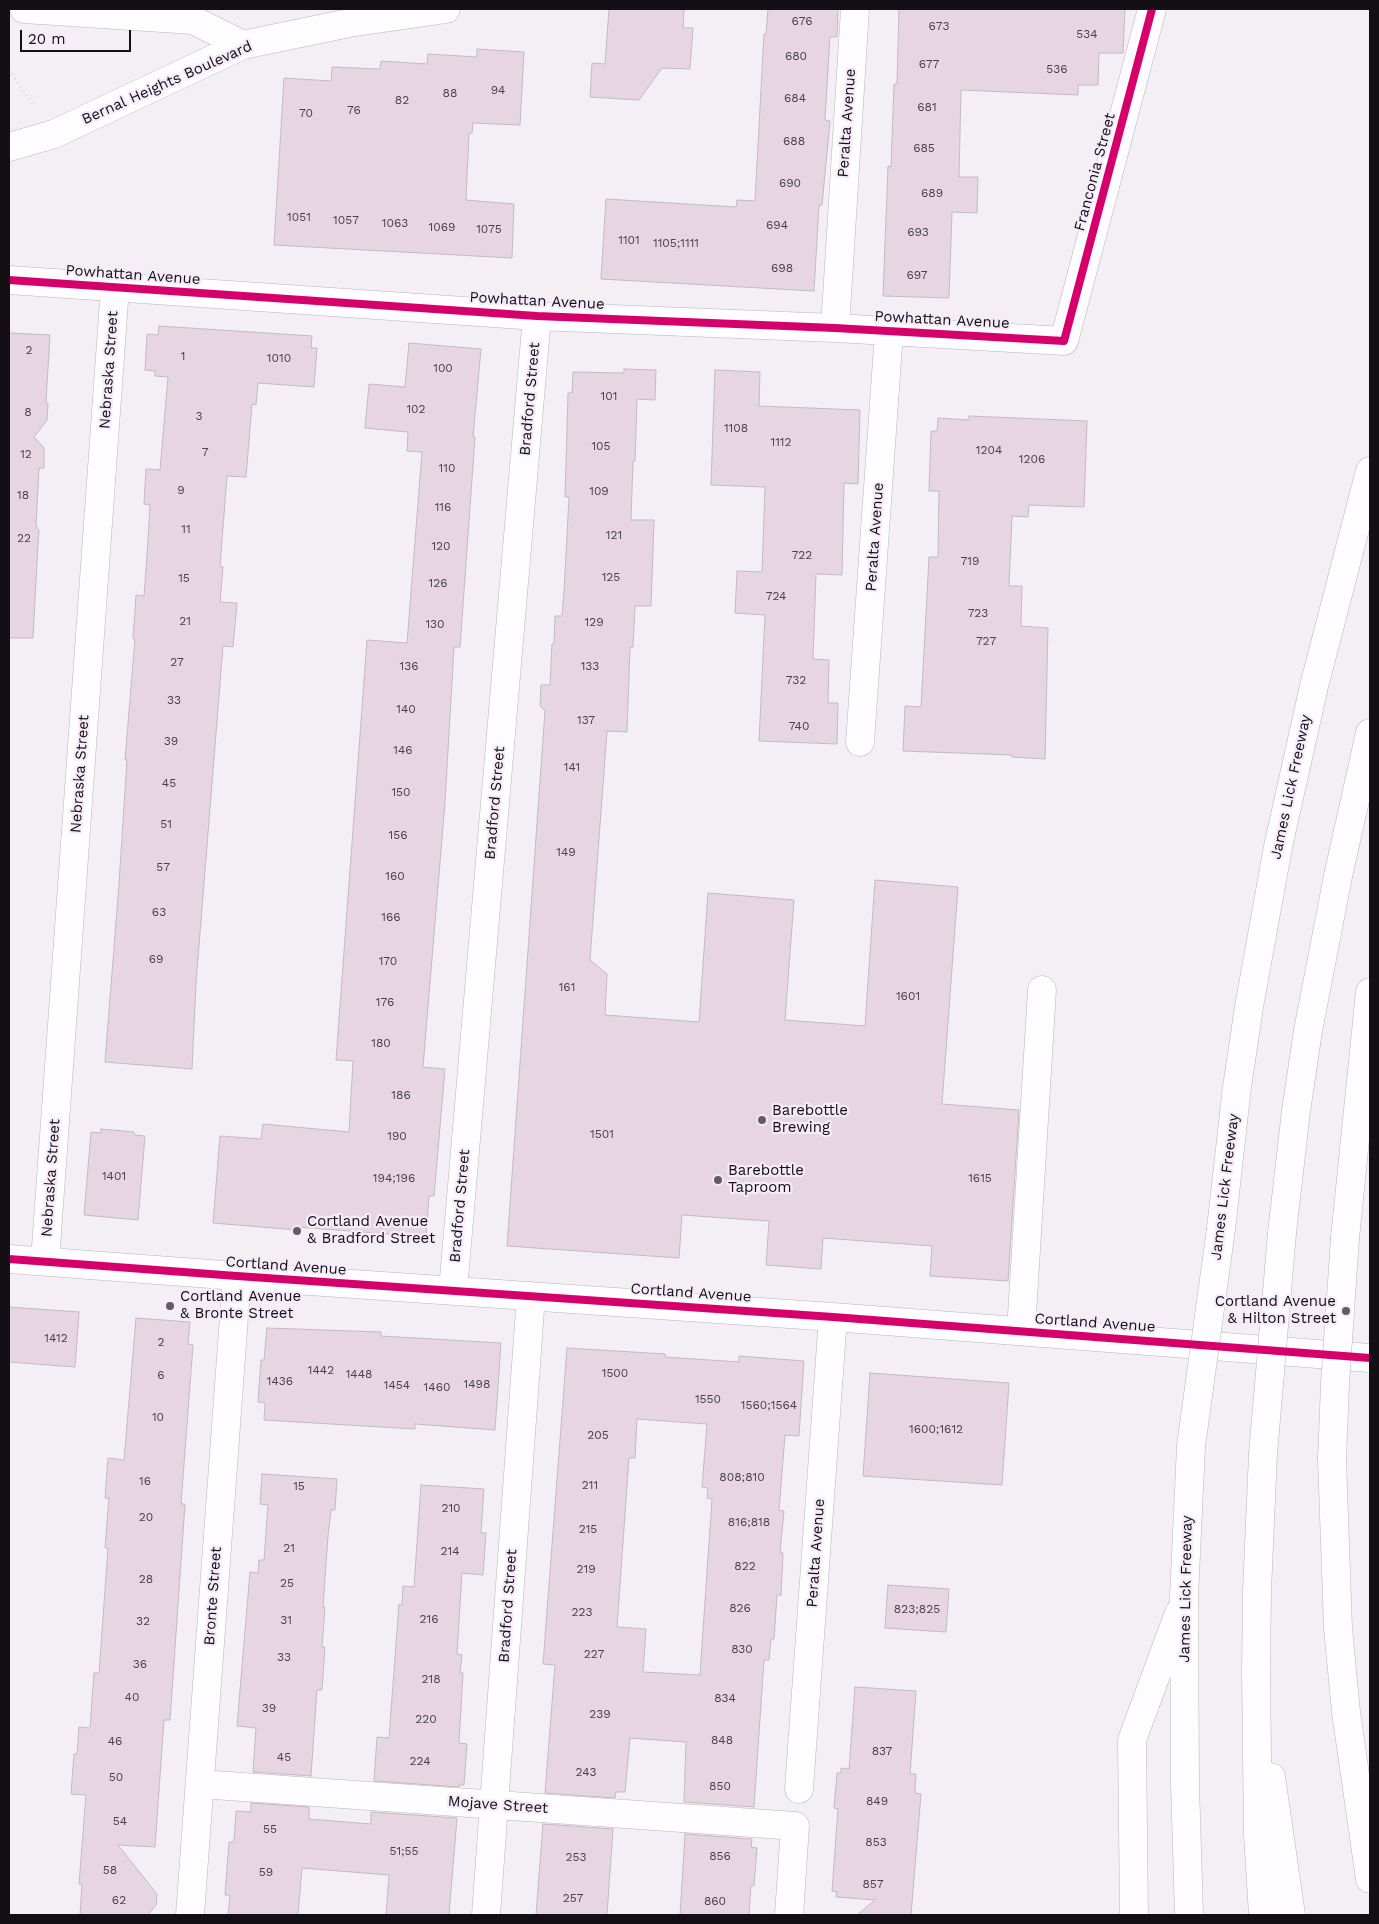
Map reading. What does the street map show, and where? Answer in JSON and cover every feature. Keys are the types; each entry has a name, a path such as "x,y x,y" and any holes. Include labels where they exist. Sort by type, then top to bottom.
{"main road":[{"path":"24,9 193,20 243,45"},
{"name":"Bernal Heights Boulevard","path":"9,147 54,134 243,45 349,23 446,9"},
{"name":"Peralta Avenue","path":"835,328 855,9"},
{"name":"Franconia Street","path":"1064,341 1152,9"},
{"name":"Powhattan Avenue","path":"9,280 537,316 835,328 1064,341"},
{"name":"Nebraska Street","path":"45,1261 115,287"},
{"name":"Bradford Street","path":"453,1290 537,316"},
{"name":"Peralta Avenue","path":"860,742 889,332"},
{"name":"James Lick Freeway","path":"1189,1915 1185,1784 1184,1597 1191,1446 1221,1229 1237,1087 1278,847 1314,686 1370,471"},
{"path":"1263,1915 1258,1835 1257,1591 1263,1454 1282,1233 1296,1111 1314,995 1370,733"},
{"path":"1021,1331 1042,990"},
{"path":"1370,992 1345,1238 1332,1459 1338,1628 1346,1712 1370,1879"},
{"name":"Cortland Avenue","path":"9,1259 833,1317 1370,1358"},
{"name":"Bronte Street","path":"190,1915 237,1276"},
{"name":"Bradford Street","path":"486,1915 531,1296"},
{"name":"Peralta Avenue","path":"799,1789 833,1317"},
{"path":"1134,1915 1132,1740 1184,1597"},
{"path":"1256,1672 1291,1915"},
{"name":"Mojave Street","path":"200,1784 796,1826 789,1915"}],"path":[{"path":"9,70 54,134"}],"building":[{"path":"609,9 684,9 683,28 693,28 690,69 662,68 639,100 590,97 592,63 605,64"},
{"path":"768,9 838,9 837,37 830,37 825,120 830,121 822,205 819,205 814,291 601,279 606,199 736,207 737,200 755,201 764,34 766,34"},
{"path":"899,9 1125,9 1123,53 1099,53 1098,85 1078,85 1078,95 961,90 959,177 978,177 977,213 952,212 949,298 883,296 888,166 891,167 894,84 897,84"},
{"path":"477,49 524,52 520,125 473,123 472,133 469,133 466,200 514,204 512,258 274,245 284,78 331,81 332,67 380,69 381,61 427,64 428,54 477,57"},
{"path":"159,326 312,336 311,348 317,348 314,387 258,383 256,405 252,404 246,477 227,476 220,566 223,567 220,602 237,603 233,647 223,646 196,983 192,1069 105,1062 119,884 127,760 125,760 135,639 133,639 136,595 144,596 147,556 150,505 144,504 146,469 160,470 168,377 155,376 155,371 145,370 147,334 158,335"},
{"path":"9,333 50,335 46,401 48,404 47,420 34,437 44,448 44,468 39,468 36,525 39,531 33,638 9,638"},
{"path":"409,343 481,349 473,437 475,437 460,647 454,647 445,802 423,1067 445,1069 434,1196 429,1196 426,1237 298,1227 297,1230 213,1223 220,1136 261,1139 263,1124 349,1132 353,1061 336,1060 367,640 407,643 422,452 407,451 408,432 365,428 369,384 405,387"},
{"path":"624,369 656,370 655,400 637,399 631,520 654,520 651,606 635,606 633,647 630,647 627,732 607,731 590,960 607,974 605,1015 699,1022 708,893 794,900 785,1020 865,1026 875,880 958,887 942,1104 1019,1110 1008,1281 930,1276 932,1246 823,1238 821,1269 766,1265 769,1221 682,1215 679,1258 507,1246 545,711 540,706 541,685 550,685 555,616 562,616 564,592 569,497 565,497 568,393 572,393 573,372 624,373"},
{"path":"715,370 760,372 759,406 860,410 858,484 844,483 842,575 816,574 813,659 829,660 828,703 838,703 837,744 759,741 765,615 735,613 737,571 762,572 765,487 711,485"},
{"path":"969,416 1087,421 1084,507 1029,505 1028,517 1012,516 1009,586 1022,586 1021,626 1048,628 1045,759 1012,757 1012,755 903,751 905,706 921,707 929,557 938,557 939,491 929,491 931,431 937,431 938,418 969,420"},
{"path":"101,1129 134,1132 134,1135 145,1136 138,1220 84,1215 91,1132 101,1133"},
{"path":"9,1307 79,1312 75,1367 9,1362"},
{"path":"136,1318 190,1322 188,1344 193,1345 181,1504 185,1504 170,1720 164,1720 155,1847 118,1845 157,1894 156,1905 148,1915 80,1915 82,1884 79,1884 86,1795 71,1794 74,1754 77,1754 79,1727 90,1728 94,1673 99,1673 108,1548 105,1548 109,1498 105,1498 108,1458 124,1460"},
{"path":"267,1328 381,1332 381,1336 501,1343 495,1430 415,1424 415,1429 264,1420 265,1403 258,1402 261,1360 264,1360"},
{"path":"567,1348 665,1354 665,1357 739,1362 739,1356 804,1361 799,1436 785,1435 779,1510 784,1511 780,1553 783,1553 781,1595 777,1595 774,1639 771,1639 769,1660 764,1660 754,1807 684,1802 686,1742 630,1738 625,1792 616,1792 615,1798 545,1793 555,1665 543,1664","holes":["637,1419 707,1424 702,1487 708,1488 707,1498 712,1499 700,1675 643,1672 646,1629 617,1627 629,1458 635,1458"]},
{"path":"870,1373 1009,1383 1002,1485 863,1476"},
{"path":"262,1474 337,1479 335,1510 331,1510 328,1536 323,1607 325,1607 322,1647 325,1647 322,1690 317,1690 311,1776 253,1772 256,1728 237,1726 250,1572 258,1573 259,1560 264,1560 268,1505 260,1504"},
{"path":"421,1485 484,1489 481,1533 486,1533 483,1575 462,1573 457,1654 462,1655 460,1673 463,1673 459,1743 467,1744 464,1785 459,1785 459,1787 374,1781 377,1737 389,1738 399,1604 402,1605 403,1586 414,1587"},
{"path":"888,1585 949,1589 946,1632 885,1628"},
{"path":"855,1687 916,1691 910,1774 916,1774 915,1793 921,1794 911,1915 857,1915 875,1900 836,1897 837,1892 832,1891 838,1809 834,1808 837,1773 841,1773 841,1768 849,1769"},
{"path":"251,1803 309,1807 309,1819 371,1824 371,1812 457,1818 449,1915 386,1915 389,1875 302,1868 298,1915 228,1915 230,1895 225,1895 229,1842 234,1842 236,1811 251,1812"},
{"path":"543,1824 613,1829 607,1915 536,1915"},
{"path":"685,1834 752,1839 751,1847 757,1848 754,1886 751,1886 749,1915 680,1915"}],"cycle path":[{"path":"9,280 537,316 835,328 1064,341 1152,9"},
{"path":"9,1259 833,1317 1370,1358"}],"place":[{"name":"Barebottle Brewing","path":"762,1120"},
{"name":"Barebottle Taproom","path":"718,1180"},
{"name":"Cortland Avenue & Bradford Street","path":"297,1231"},
{"name":"Cortland Avenue & Bronte Street","path":"170,1306"},
{"name":"Cortland Avenue & Hilton Street","path":"1346,1311"}]}
